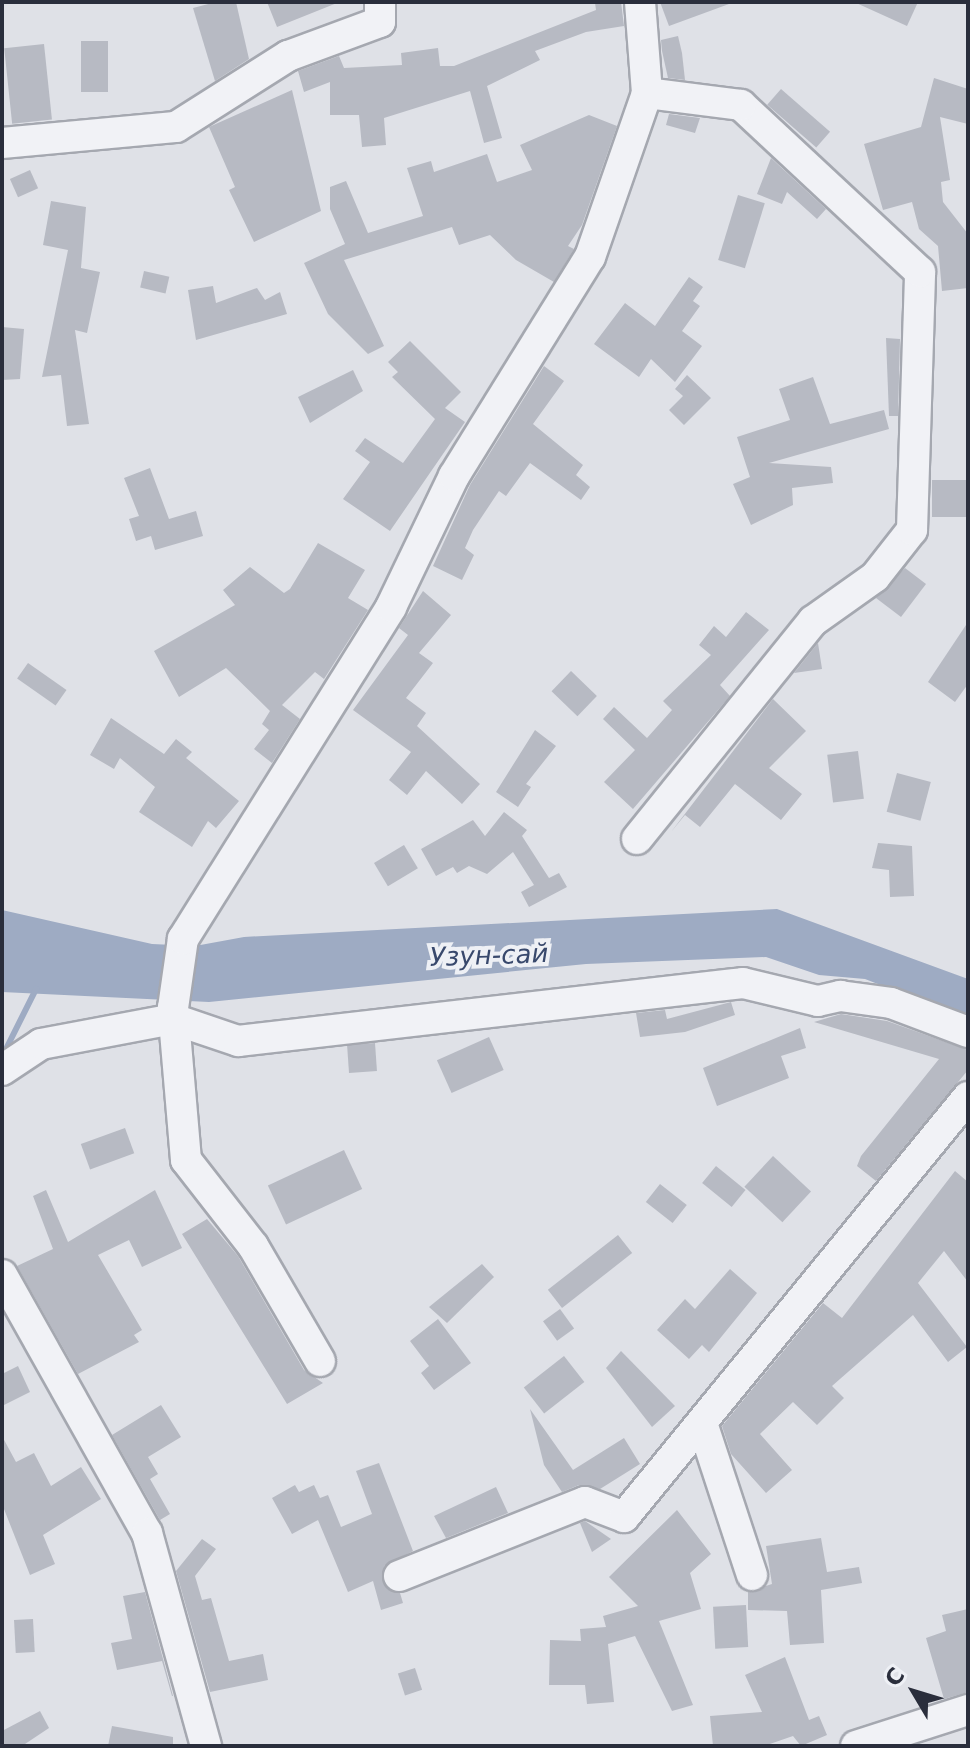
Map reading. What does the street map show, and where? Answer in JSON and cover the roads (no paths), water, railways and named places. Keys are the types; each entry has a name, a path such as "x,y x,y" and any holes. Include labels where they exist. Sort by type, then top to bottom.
{"street":[{"path":"2,143 176,127 288,56 380,22 380,2"},
{"path":"320,1361 253,1246 186,1160 173,1014 183,939 391,607 454,476 590,257 647,93 640,2"},
{"path":"637,839 813,621 875,577 912,530 920,272 741,105 647,93"},
{"path":"2,1070 41,1044 173,1014 238,1041 743,983 818,1001 840,996 891,1003 968,1032"},
{"path":"399,1576 585,1502 624,1517 968,1097"},
{"path":"2,1275 147,1533 206,1746"},
{"path":"702,1423 752,1575"},
{"path":"856,1746 968,1710"}],"water":[{"name":"Узун-сай","path":"777,909 968,979 968,1019 865,979 819,975 766,957 586,964 209,1002 2,992 2,910 152,944 195,946 244,937"}],"waterway":[{"path":"4,1053 36,989"}]}
